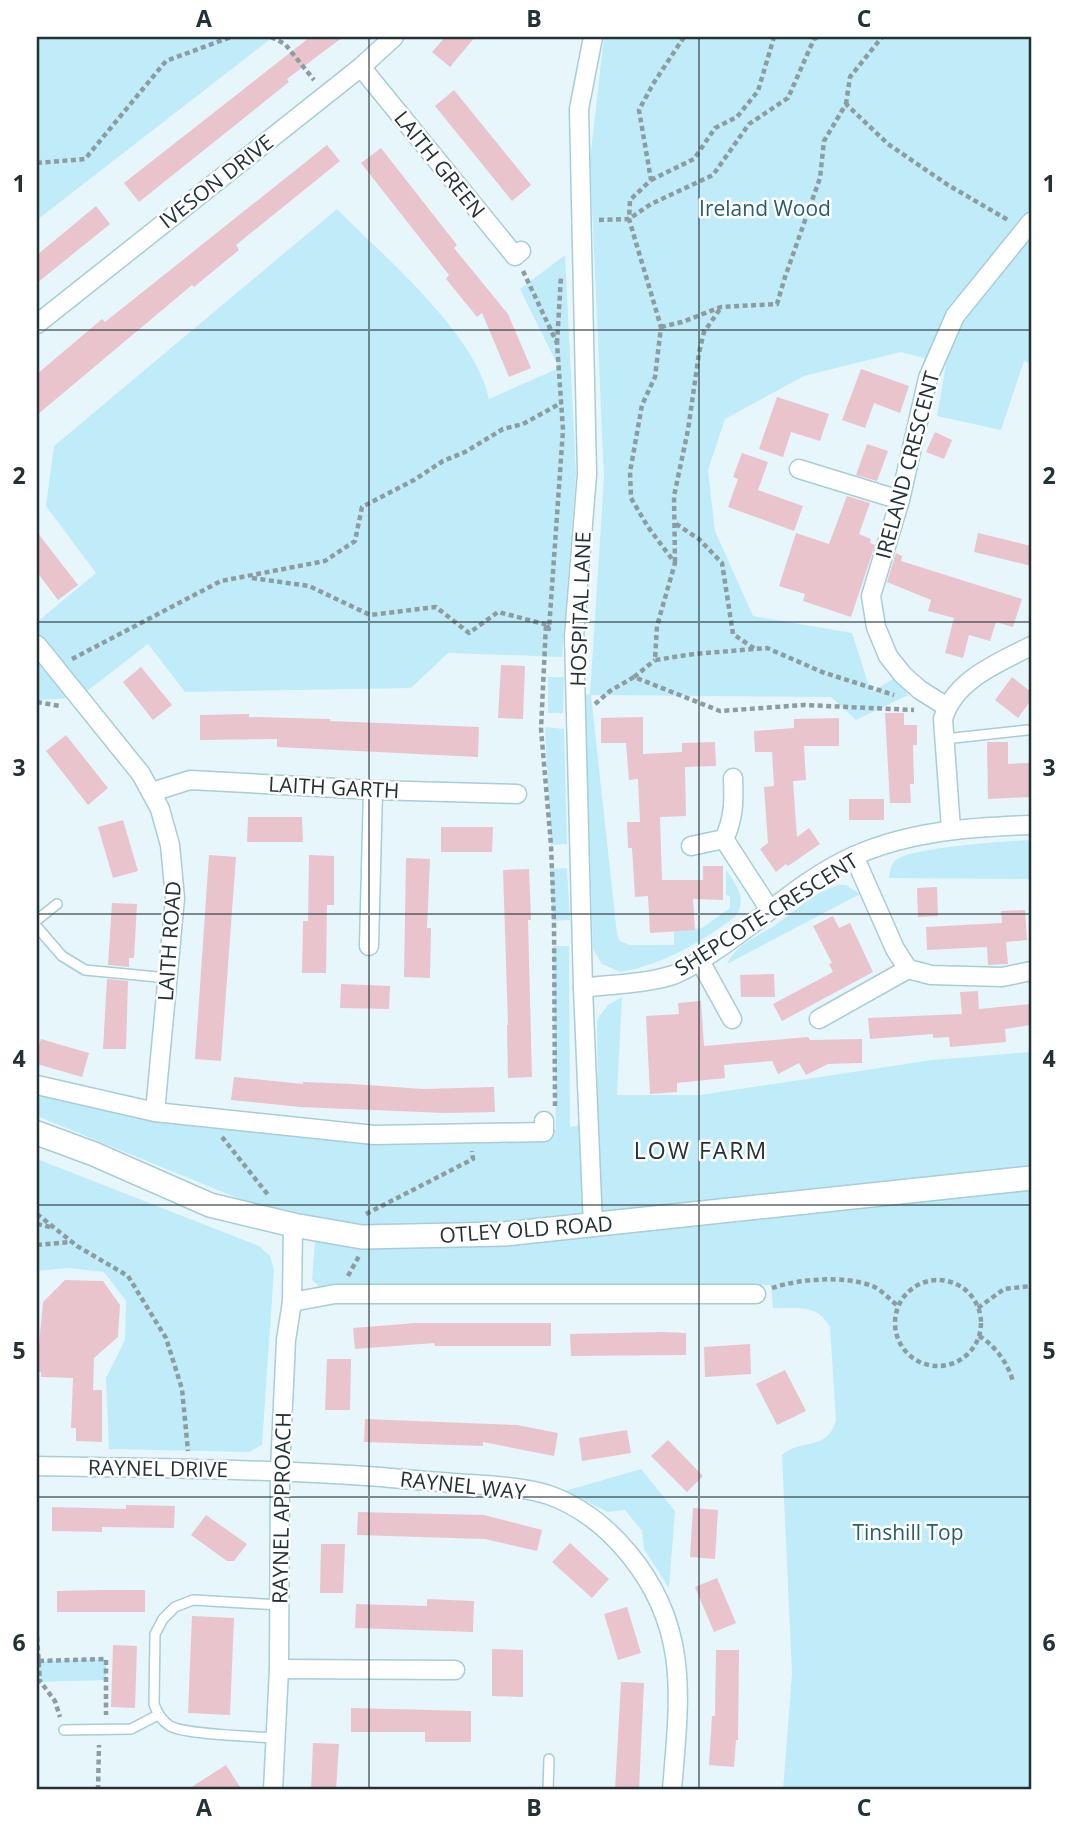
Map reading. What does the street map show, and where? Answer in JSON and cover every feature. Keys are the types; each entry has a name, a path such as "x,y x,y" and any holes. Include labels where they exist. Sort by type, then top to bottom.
{"street":[{"name":"IVESON DRIVE","path":"37,324 361,67 394,37"},
{"name":"HOSPITAL LANE","path":"593,37 579,109 587,474 574,636 583,988 593,1225"},
{"name":"LAITH GREEN","path":"361,67 518,254"},
{"name":"IRELAND CRESCENT","path":"946,709 919,690 888,656 876,626 871,596 901,500 928,378 955,316 1028,226"},
{"path":"799,469 901,500"},
{"name":"LAITH ROAD","path":"37,645 141,774 152,793 170,845 175,898 155,1112"},
{"path":"951,829 943,719 946,709 965,684 989,667 1031,646"},
{"path":"724,839 734,808 733,778"},
{"name":"LAITH GARTH","path":"152,793 190,780 373,790 517,794"},
{"path":"369,946 373,790"},
{"name":"SHEPCOTE CRESCENT","path":"583,988 675,974 700,961 799,889 853,856 896,841 951,829 1031,825"},
{"path":"691,846 724,839"},
{"path":"724,839 770,910"},
{"path":"853,856 895,949 908,969 931,975 1002,977 1031,971"},
{"path":"700,961 733,1019"},
{"path":"819,1019 908,969"},
{"path":"37,1085 155,1112 374,1135 544,1132 544,1121"},
{"name":"OTLEY OLD ROAD","path":"37,1133 94,1154 210,1205 293,1225 362,1237 476,1236 1031,1178"},
{"name":"RAYNEL APPROACH","path":"273,1790 279,1669 280,1470 286,1340 292,1302 293,1225"},
{"path":"292,1302 335,1294 756,1294"},
{"name":"RAYNEL DRIVE","path":"37,1466 280,1470"},
{"name":"RAYNEL WAY","path":"280,1470 508,1487 547,1494 579,1508 613,1534 638,1565 658,1597 671,1632 678,1667 678,1712 672,1790"},
{"path":"279,1669 455,1670"}],"lane":[{"path":"945,739 1027,730"},
{"path":"37,920 57,904"},
{"path":"37,927 62,956 85,970 167,978"},
{"path":"275,1738 184,1730 169,1726 158,1715 154,1704 155,1634 163,1619 176,1607 193,1600 280,1605"},
{"path":"64,1730 131,1729 158,1715"},
{"path":"548,1790 549,1759"}],"path":[{"path":"37,163 85,159 166,61 231,37"},
{"path":"271,37 285,44 326,95"},
{"path":"651,180 639,110 684,37"},
{"path":"675,563 648,527 632,498 630,472 642,405 655,377 661,327 629,219 630,200 651,180 694,159 715,128 737,117 758,91 774,37"},
{"path":"580,221 629,219 651,204 713,175 749,124 788,98 814,39 818,37"},
{"path":"661,327 721,307 778,304 820,178 824,141 846,104 850,77 882,37"},
{"path":"846,104 888,144 948,185 1028,226"},
{"path":"518,254 557,343 563,430 549,629 546,624"},
{"path":"655,660 657,626 675,563 674,496 688,430 699,353 704,332 721,307"},
{"path":"57,671 71,659 221,581 325,561 355,541 362,507 503,429 523,424 561,402"},
{"path":"675,524 699,539 722,563 733,634 755,649"},
{"path":"248,577 309,586 370,615 436,607 469,633 498,612 546,624 574,636"},
{"path":"544,1121 555,1105 551,845 541,729 546,624"},
{"path":"577,720 610,691 655,660 766,648 822,672 896,695"},
{"path":"634,677 720,710 804,705 946,709"},
{"path":"206,1118 293,1225"},
{"path":"335,1294 358,1261 364,1215 473,1159 472,1133"},
{"path":"37,1214 72,1242 128,1276 166,1338 181,1389 190,1469"},
{"path":"37,1224 54,1228"},
{"path":"37,1245 72,1242"},
{"path":"756,1294 792,1281 837,1279 873,1286 898,1306"},
{"path":"946,1281 960,1286 978,1308 981,1322 973,1349 950,1364 923,1364 911,1357 901,1346 896,1334 898,1306 906,1294 918,1285 946,1281"},
{"path":"978,1308 1004,1289 1031,1286"},
{"path":"979,1336 986,1340 1001,1359 1013,1382"},
{"path":"37,1637 38,1682 55,1701 64,1730"},
{"path":"39,1661 106,1659 98,1790"}],"green space":[{"path":"37,37 273,37 37,220"},
{"name":"Ireland Wood","path":"604,37 1031,37 1031,364 1024,361 1001,430 937,416 946,364 901,352 804,376 725,419 708,470 715,531 753,616 852,633 871,692 898,676 908,695 856,720 831,697 591,695 617,934 620,941 630,945 674,945 674,931 702,928 730,908 730,896 726,895 726,870 741,898 736,916 709,935 666,958 620,972 602,964 593,949 585,695 590,694 604,478 590,160"},
{"path":"337,209 447,322 466,348 489,399 559,368 520,289 565,255 576,474 562,657 448,653 411,688 185,692 148,644 78,698 37,700 37,622 96,573 46,506 54,446"},
{"path":"548,677 564,677 563,713 548,713"},
{"path":"545,727 564,729 567,844 551,845"},
{"path":"1031,840 1031,879 889,878 893,863 907,855 961,845"},
{"path":"567,868 570,920 553,921 550,869"},
{"path":"838,885 846,885 860,894 727,964 742,945 814,896"},
{"name":"Tinshill Top","path":"553,946 569,946 570,1127 598,1122 597,1020 608,1005 622,997 617,1095 700,1095 932,1060 1031,1052 1031,1790 783,1790 792,1674 782,1455 820,1441 831,1431 836,1421 830,1327 819,1314 806,1309 773,1308 771,1285 399,1284 321,1288 312,1280 317,1217 247,1202 37,1116 37,1085 155,1112 374,1135 556,1130"},
{"path":"37,1159 259,1246 270,1256 274,1270 262,1445 249,1452 109,1449 106,1378 125,1340 126,1301 104,1272 68,1268 37,1271"},
{"path":"641,1469 675,1511 669,1588 644,1549 642,1531 625,1510 608,1512 565,1491"},
{"path":"37,1637 39,1661 106,1659 106,1680 37,1682"}],"building":[{"path":"310,37 343,37 287,79 289,82 139,202 124,183"},
{"path":"445,37 475,37 450,67 432,52"},
{"path":"454,90 531,185 512,201 435,106"},
{"path":"327,145 340,161 236,245 239,250 194,287 192,285 37,415 37,374 102,319 105,322"},
{"path":"381,148 457,245 454,248 508,314 531,368 509,377 482,313 477,317 446,279 449,275 361,163"},
{"path":"96,206 110,224 37,283 37,255"},
{"path":"861,369 909,386 900,413 874,403 865,428 842,420"},
{"path":"777,397 829,414 820,441 791,432 783,457 759,449"},
{"path":"935,432 952,440 944,459 926,452"},
{"path":"867,444 888,451 877,481 856,475"},
{"path":"742,453 768,462 758,490 803,506 794,531 728,507 738,479 733,477"},
{"path":"847,496 870,503 859,534 871,539 870,543 875,545 851,617 803,601 805,594 779,586 796,533 829,544"},
{"path":"37,532 78,585 58,600 37,572"},
{"path":"978,533 1031,546 1031,566 974,552"},
{"path":"896,553 902,556 901,561 1022,599 1013,627 996,622 990,641 969,635 963,658 945,653 954,618 928,611 931,600 887,582"},
{"path":"501,665 525,666 523,719 498,718"},
{"path":"141,667 172,705 153,720 123,682"},
{"path":"1012,677 1031,692 1031,700 1018,718 995,700"},
{"path":"885,713 904,713 904,725 917,725 917,745 913,745 914,784 910,784 911,803 890,803"},
{"path":"249,714 249,717 479,727 478,757 277,747 277,739 200,740 200,715"},
{"path":"643,717 643,754 682,752 682,743 715,742 716,766 685,767 686,816 660,817 662,880 703,880 703,866 723,866 723,900 693,899 695,930 650,933 648,896 635,897 632,848 628,848 627,822 640,822 638,779 629,780 626,743 601,743 601,718"},
{"path":"839,718 839,746 804,746 806,780 793,781 797,837 809,828 820,844 776,872 760,849 768,843 764,787 774,786 772,752 755,752 754,731 794,728 794,719"},
{"path":"66,735 108,788 88,805 46,751"},
{"path":"987,742 1008,742 1008,764 1029,763 1031,797 988,799"},
{"path":"849,799 884,799 884,820 849,820"},
{"path":"248,817 302,817 303,842 247,842"},
{"path":"123,820 138,871 113,878 98,827"},
{"path":"441,827 493,827 492,852 441,852"},
{"path":"209,855 236,857 221,1061 195,1059"},
{"path":"309,855 334,856 334,905 327,905 326,973 302,973 303,921 308,921"},
{"path":"406,858 430,859 427,928 431,928 430,978 404,977"},
{"path":"529,869 532,1077 508,1078 503,870"},
{"path":"937,887 938,916 918,917 917,888"},
{"path":"112,903 137,904 134,958 129,958 129,967 108,965"},
{"path":"1025,910 1027,940 1006,942 1008,964 988,965 987,947 927,950 926,927 1002,923 1001,911"},
{"path":"833,916 839,928 850,923 873,972 782,1021 773,1004 833,972 829,964 832,963 813,926"},
{"path":"774,974 775,997 741,997 740,975"},
{"path":"107,979 128,981 126,1049 103,1049"},
{"path":"341,984 390,986 389,1009 340,1008"},
{"path":"978,991 979,1009 1031,1004 1031,1025 1005,1029 1006,1042 950,1047 949,1037 933,1038 933,1034 870,1039 868,1018 962,1014 960,992"},
{"path":"701,1001 704,1046 808,1037 810,1040 862,1039 862,1063 828,1064 806,1075 799,1063 778,1074 772,1061 724,1065 725,1078 677,1083 677,1092 650,1094 646,1016 679,1014 678,1003"},
{"path":"41,1039 89,1053 82,1077 37,1064"},
{"path":"234,1077 303,1084 423,1089 494,1087 495,1112 445,1113 300,1107 231,1100"},
{"path":"65,1280 103,1281 120,1305 118,1337 94,1358 93,1390 102,1390 102,1442 76,1441 76,1428 71,1428 73,1378 41,1377 41,1372 37,1372 37,1345 43,1302"},
{"path":"416,1323 551,1323 551,1346 435,1346 434,1343 355,1349 353,1328"},
{"path":"686,1333 686,1355 571,1356 570,1334"},
{"path":"750,1344 751,1374 705,1377 704,1347"},
{"path":"327,1359 351,1359 350,1410 325,1410"},
{"path":"785,1370 806,1411 777,1425 756,1384"},
{"path":"365,1419 517,1425 558,1433 554,1456 483,1442 483,1446 364,1442"},
{"path":"627,1430 631,1453 582,1461 579,1438"},
{"path":"668,1440 703,1476 687,1492 651,1456"},
{"path":"126,1505 175,1506 174,1528 102,1527 102,1532 52,1531 52,1507 126,1509"},
{"path":"693,1508 718,1510 715,1559 690,1557"},
{"path":"358,1512 484,1515 542,1530 537,1551 485,1539 357,1535"},
{"path":"206,1515 247,1544 234,1561 227,1561 191,1535"},
{"path":"570,1543 609,1579 592,1598 552,1562"},
{"path":"321,1544 345,1544 343,1593 320,1593"},
{"path":"717,1578 736,1623 714,1632 695,1587"},
{"path":"145,1590 145,1612 57,1612 57,1591"},
{"path":"427,1599 474,1601 473,1632 355,1628 356,1604 427,1606"},
{"path":"627,1607 641,1653 618,1660 604,1614"},
{"path":"192,1616 234,1618 230,1715 188,1713"},
{"path":"113,1645 137,1646 135,1708 111,1707"},
{"path":"492,1649 523,1650 523,1697 492,1696"},
{"path":"716,1650 739,1650 738,1740 734,1767 709,1765 712,1716 715,1716"},
{"path":"621,1682 644,1683 639,1790 615,1790"},
{"path":"351,1708 471,1711 471,1742 425,1742 425,1732 351,1732"},
{"path":"313,1743 339,1744 336,1790 311,1790"},
{"path":"226,1765 242,1790 187,1790"}],"district":[{"name":"LOW FARM","path":"701,1150"}]}
